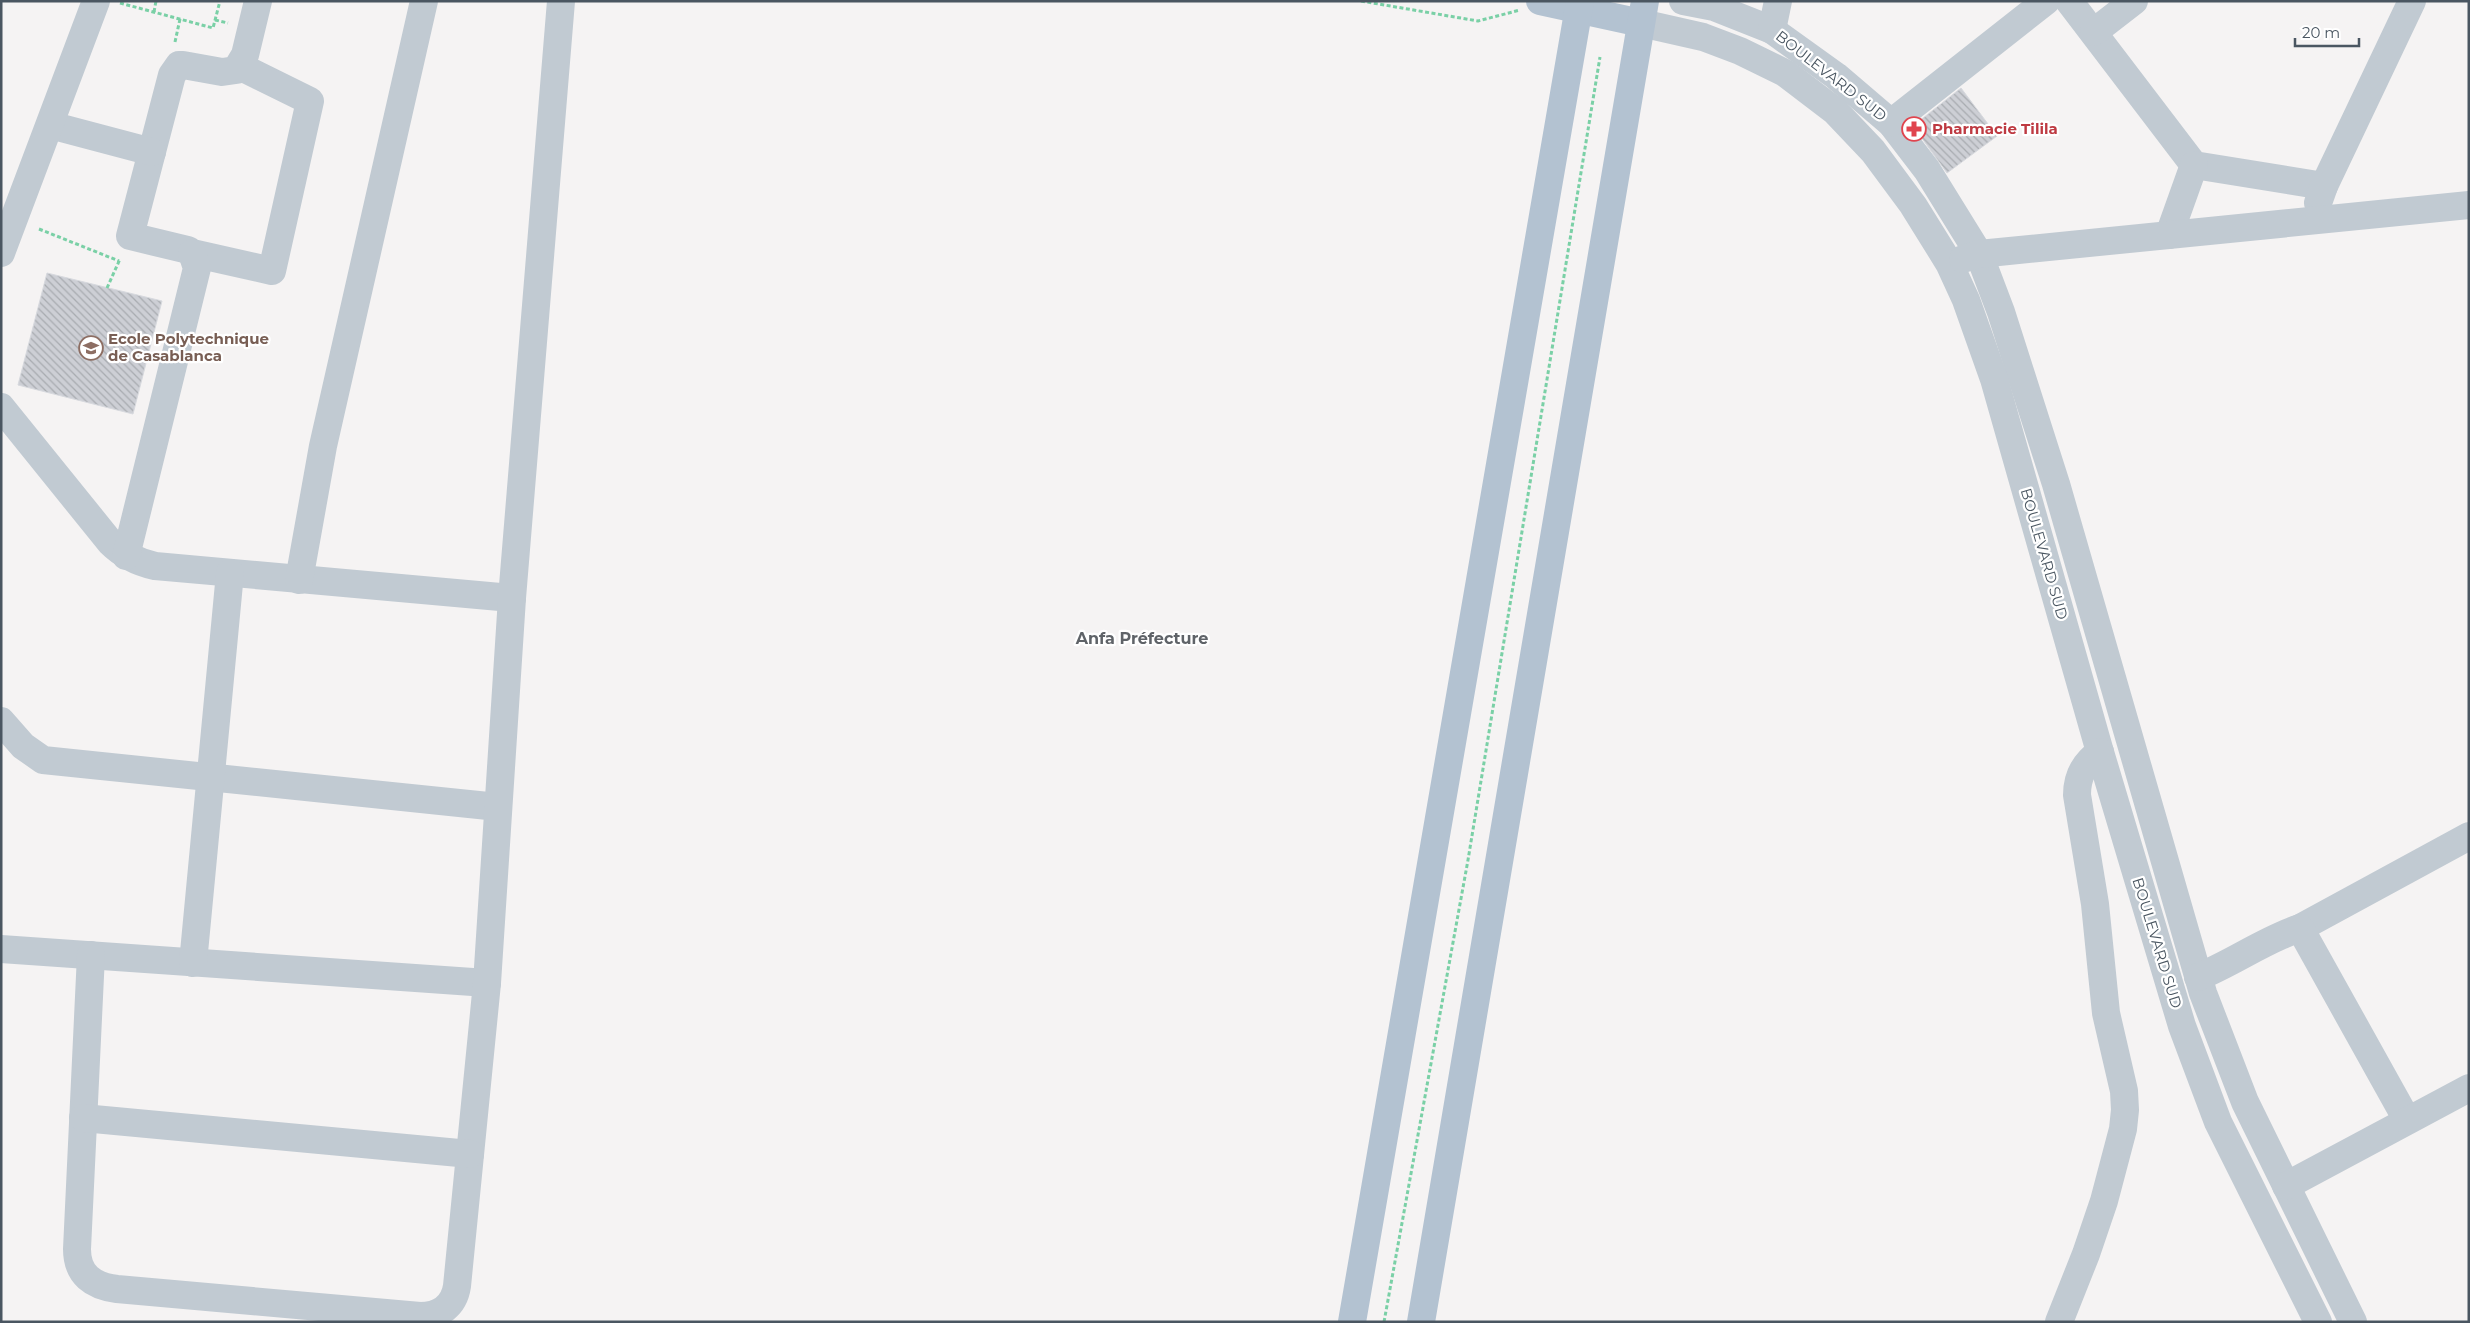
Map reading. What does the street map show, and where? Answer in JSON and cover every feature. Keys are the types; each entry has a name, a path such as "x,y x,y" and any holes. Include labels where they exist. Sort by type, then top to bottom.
{"main road":[{"name":"BOULEVARD SUD","path":"1534,6 1580,5 1643,12"},
{"path":"1352,1322 1580,5"},
{"path":"1421,1322 1511,802 1643,12"}],"street":[{"path":"126,556 197,268 192,254 188,250 130,236 172,75 179,65 192,65 231,72 239,66 245,55 258,1"},
{"path":"299,580 323,446 424,1"},
{"path":"91,955 77,1259 84,1275 99,1286 117,1289 420,1316 438,1314 452,1303 456,1295 487,983 512,598 562,1"},
{"name":"BOULEVARD SUD","path":"1683,1 1714,7 1772,30 1836,76 1891,122 1927,170 1979,254 2002,312 2056,484 2198,977 2245,1102 2353,1322"},
{"path":"1772,30 1778,1"},
{"path":"1891,122 2046,1"},
{"path":"2069,1 2194,165 2324,186"},
{"path":"2094,32 2134,1"},
{"path":"2312,221 2324,186 2412,1"},
{"path":"1,253 50,125 108,2"},
{"name":"BOULEVARD SUD","path":"1643,12 1740,51 1785,73 1835,111 1873,151 1913,205 1949,264 1966,300 1994,379 2100,752 2182,1026 2218,1122 2318,1322"},
{"path":"192,254 272,271 310,101 239,66"},
{"path":"50,125 152,152"},
{"path":"2169,235 2194,165"},
{"path":"1949,264 1979,254 2469,205"},
{"path":"1,407 110,542 126,556 155,566 512,598"},
{"path":"193,963 230,574"},
{"path":"1,721 23,746 43,760 498,807"},
{"path":"2059,1322 2086,1254 2104,1201 2123,1129 2125,1110 2124,1091 2106,1013 2095,904 2077,795 2077,785 2084,766 2100,752"},
{"path":"2198,977 2220,968 2273,937 2300,928 2469,836"},
{"path":"2300,928 2407,1120"},
{"path":"1,949 487,983"},
{"path":"2286,1186 2469,1088"},
{"path":"83,1118 470,1154"}],"path":[{"path":"154,12 156,1"},
{"path":"108,2 213,28 220,1"},
{"path":"1361,1 1478,21 1534,6"},
{"path":"175,44 180,19"},
{"path":"1384,1322 1468,860 1600,58"},
{"path":"39,229 119,261"},
{"path":"107,288 130,236"}],"building":[{"path":"1961,88 1997,136 1947,173 1913,126"},
{"path":"47,273 162,301 133,414 18,385"}],"place":[{"name":"Pharmacie Tilila","path":"1914,129"},
{"name":"Ecole Polytechnique de Casablanca","path":"91,348"}],"district":[{"name":"Anfa Préfecture","path":"1142,638"}]}
